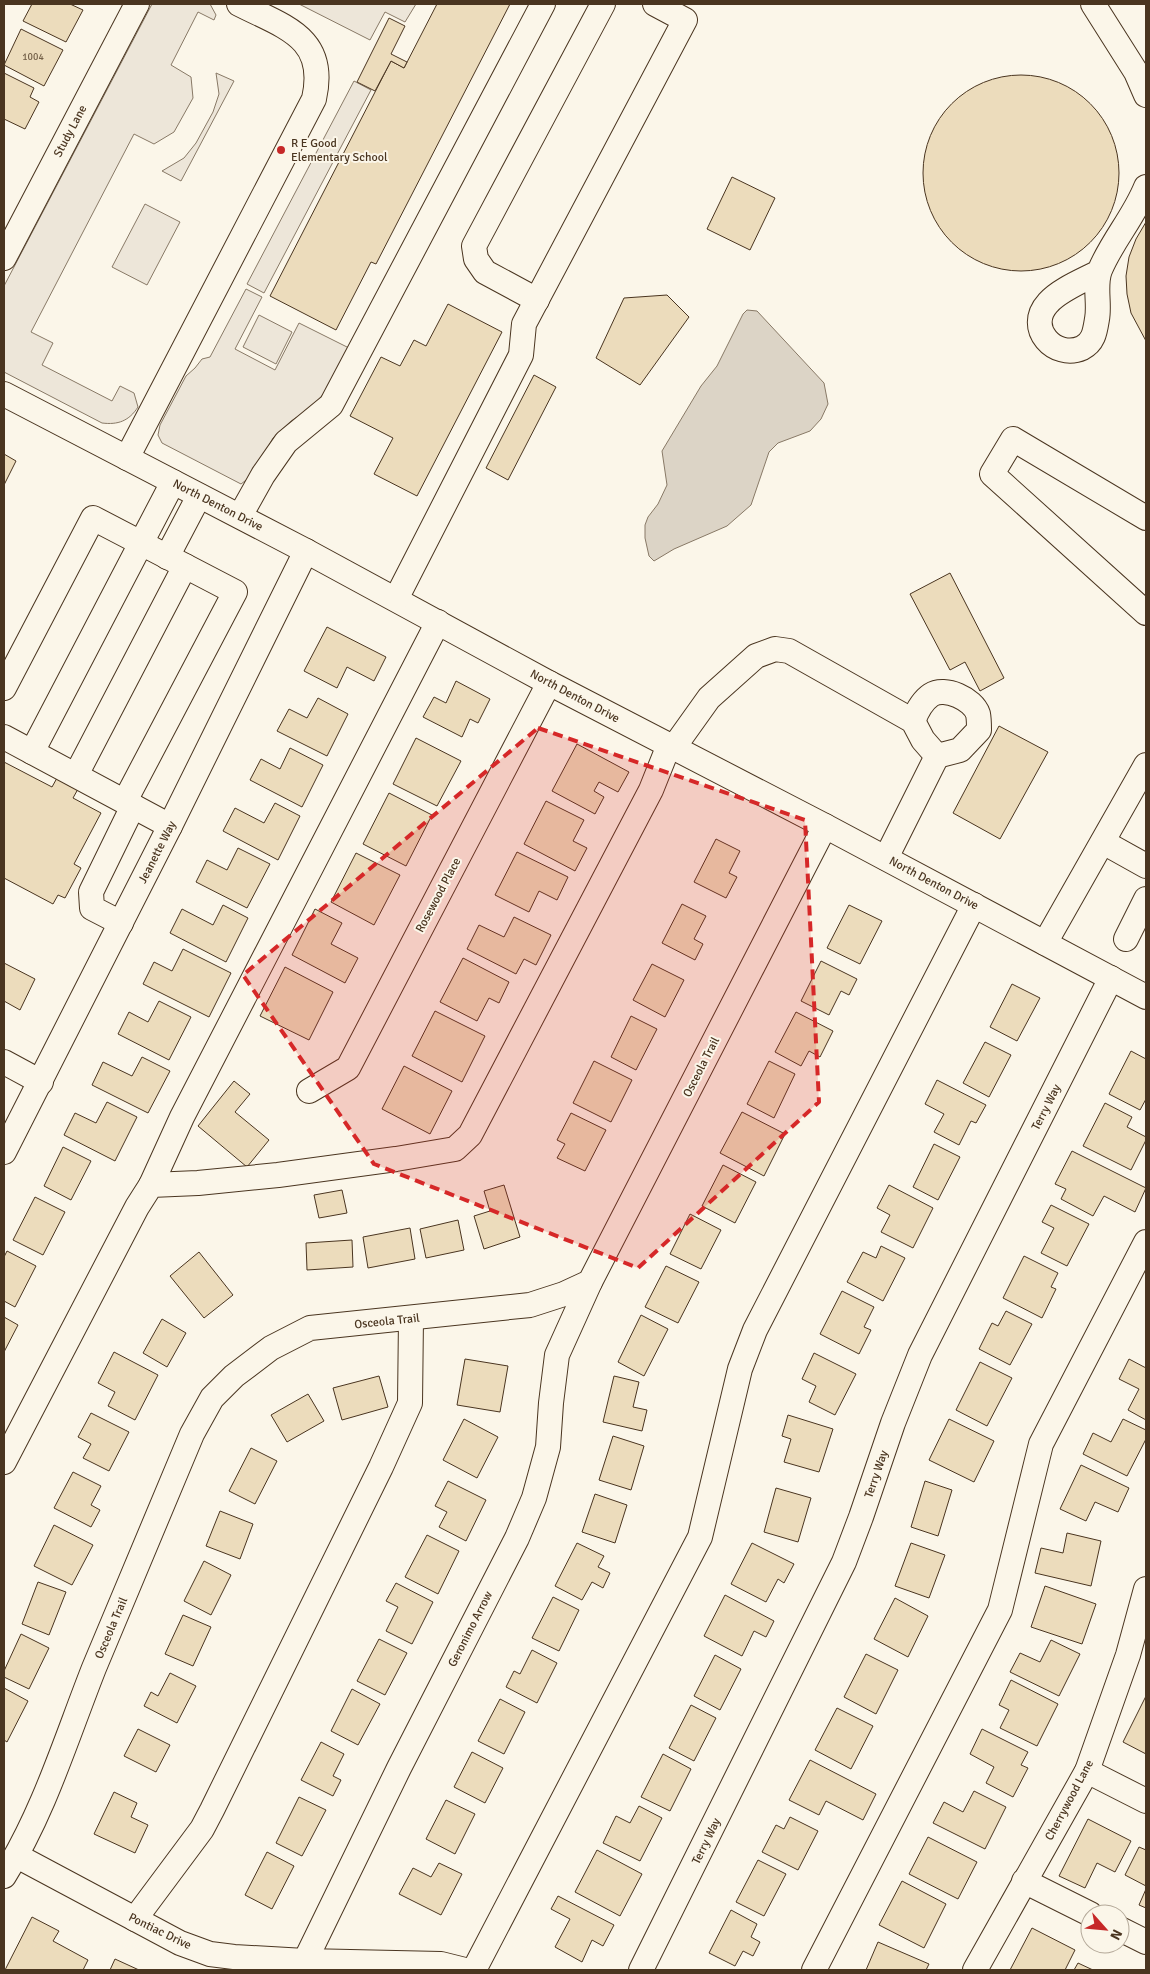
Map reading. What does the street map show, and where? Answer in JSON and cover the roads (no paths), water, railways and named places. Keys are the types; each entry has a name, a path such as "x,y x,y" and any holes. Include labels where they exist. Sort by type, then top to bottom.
{"street":[{"name":"Study Lane","path":"4,257 137,4"},
{"path":"127,458 314,98 318,81 316,64 309,47 291,31 239,4"},
{"path":"240,516 263,475 286,442 331,405 543,4"},
{"path":"537,300 485,272 476,259 474,246 603,4"},
{"path":"396,599 521,355 524,324 685,20 655,4"},
{"path":"1093,4 1136,72 1146,95"},
{"path":"1100,272 1146,187"},
{"name":"North Denton Drive","path":"4,394 306,550 549,683 886,858 1146,997"},
{"path":"1146,518 1013,439 992,474 1146,613"},
{"path":"32,752 173,482"},
{"path":"76,775 176,562 199,496"},
{"path":"4,688 93,518 234,592 129,803 91,892 92,908 121,923"},
{"name":"Jeanette Way","path":"4,1152 170,826 306,550"},
{"path":"4,1462 137,1207 151,1185 182,1117 438,622"},
{"path":"151,1185 198,1183 278,1175 455,1149 470,1135 651,790 672,746 709,698 756,656 775,649 789,651 913,721 923,740 937,756"},
{"name":"Rosewood Place","path":"309,1091 348,1068 549,683"},
{"path":"886,858 937,756 960,750 980,730 978,712 965,698 945,692 932,694 919,707 913,721"},
{"path":"4,737 170,826"},
{"path":"1045,943 1146,765"},
{"name":"Osceola Trail","path":"4,1876 17,1856 51,1782 94,1669 192,1434 212,1398 234,1376 271,1348 310,1328 530,1305 564,1294 590,1282 825,826"},
{"path":"1102,842 1146,866"},
{"path":"1126,939 1146,899"},
{"path":"474,1970 700,1537 740,1369 755,1330 974,905"},
{"name":"Terry Way","path":"640,1970 844,1562 893,1423 920,1355 1111,978"},
{"path":"4,1062 41,1082"},
{"path":"814,1970 1000,1610 1041,1444 1146,1242"},
{"name":"Geronimo Arrow","path":"305,1961 398,1768 517,1538 534,1498 548,1447 550,1403 557,1355 590,1282"},
{"path":"135,1919 202,1829 381,1467 410,1403 411,1318"},
{"name":"Cherrywood Lane","path":"975,1970 1087,1771 1140,1639 1146,1589"},
{"path":"1087,1771 1146,1801"},
{"name":"Pontiac Drive","path":"17,1856 180,1943 210,1954 305,1961 441,1964 465,1970"},
{"path":"1024,1881 1080,1909"},
{"path":"1130,1934 1146,1942"}],"place":[{"name":"R E Good Elementary School","path":"281,150"}]}
